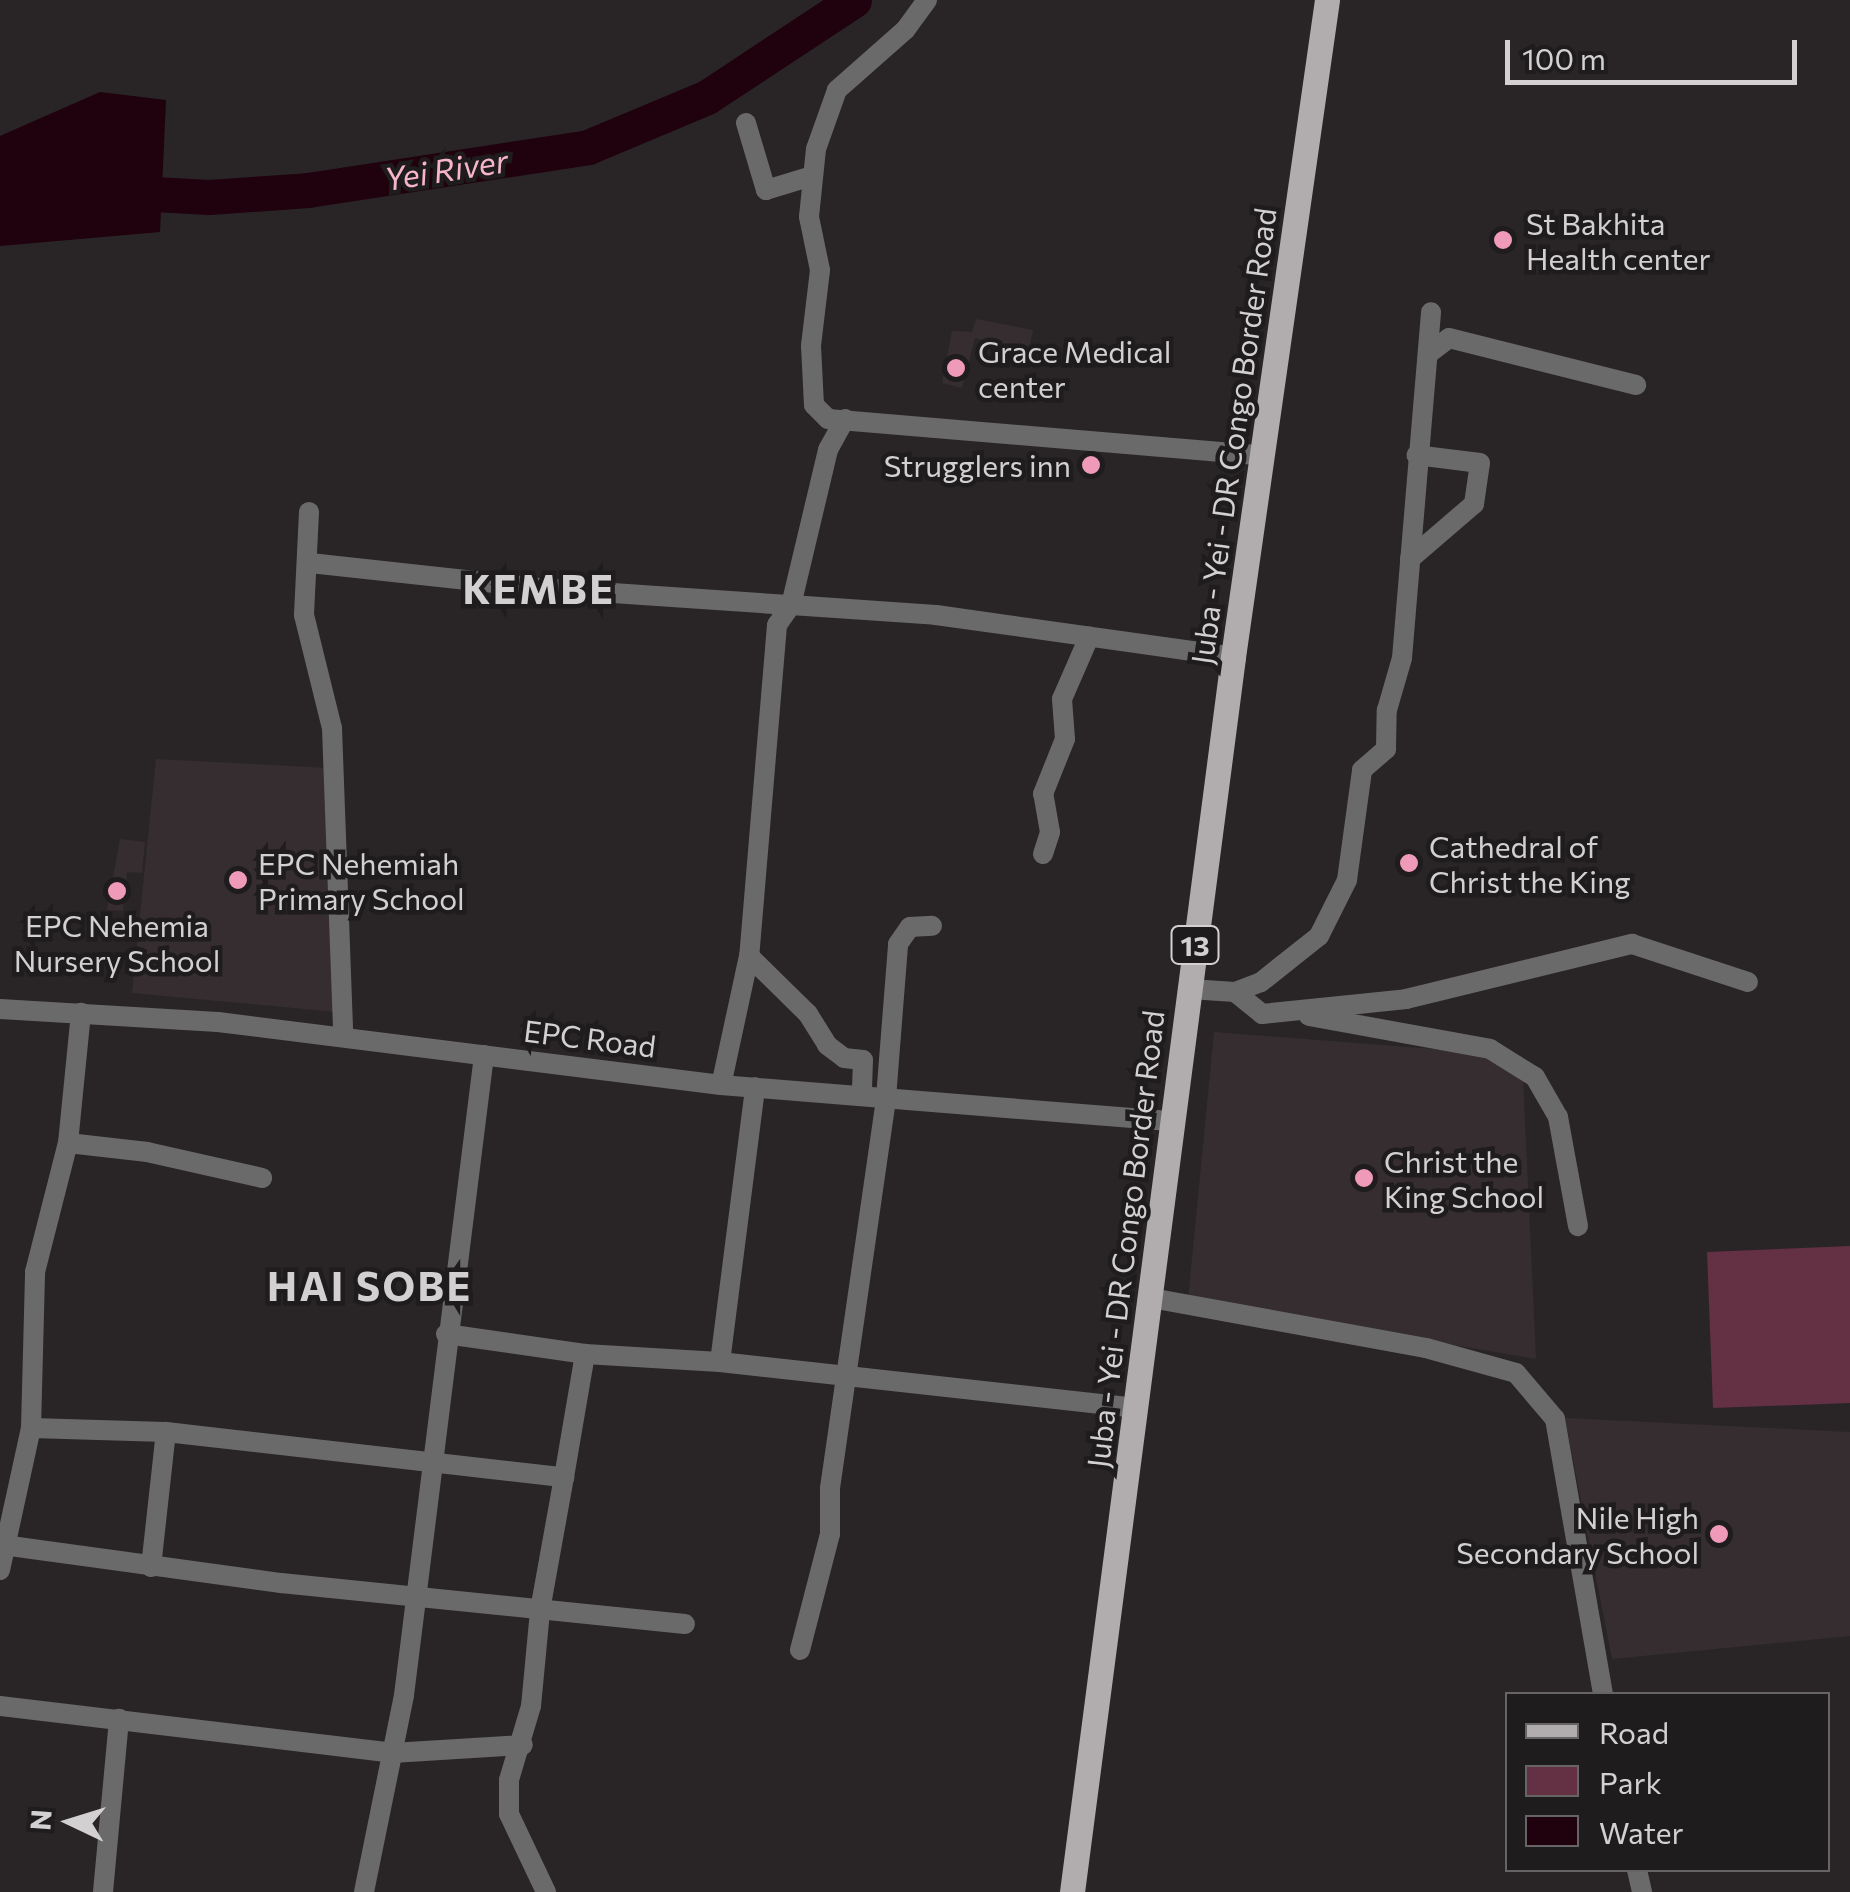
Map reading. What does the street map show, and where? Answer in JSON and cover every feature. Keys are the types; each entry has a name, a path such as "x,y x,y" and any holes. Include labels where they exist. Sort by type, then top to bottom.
{"main road":[{"name":"Juba - Yei - DR Congo Border Road","path":"1072,1892 1260,455 1327,0"}],"street":[{"path":"927,0 905,30 837,90 812,176 812,248 820,270 811,346 814,405 828,419 1260,455"},
{"path":"746,123 766,190 812,176"},
{"path":"1190,988 1235,992 1261,982 1319,936 1347,880 1362,770 1386,749 1410,559 1431,312"},
{"path":"1428,354 1449,338 1636,385"},
{"path":"721,1084 749,956 777,625 791,605 828,450 845,420"},
{"path":"1410,559 1474,504 1480,463 1416,456"},
{"path":"309,512 310,562 304,615 332,728 343,1034"},
{"path":"310,562 539,588 936,615 1233,658"},
{"path":"1043,854 1050,832 1043,794 1065,739 1062,698 1090,637"},
{"path":"800,1650 830,1534 830,1488 886,1098 898,944 910,926 932,926"},
{"path":"1235,992 1262,1014 1287,1012 1454,991 1632,944 1748,982"},
{"path":"749,956 808,1014 828,1045 844,1058 862,1060 862,1095"},
{"name":"EPC Road","path":"0,1009 343,1034 721,1084 1173,1121"},
{"path":"1287,1012 1490,1049 1535,1077 1558,1117 1578,1226"},
{"path":"0,1570 3,1545 16,1514 31,1428 35,1272 68,1143 81,1013"},
{"path":"364,1892 392,1752 416,1594 484,1055"},
{"path":"720,1362 755,1086"},
{"path":"68,1143 148,1152 262,1178"},
{"path":"1151,1298 1426,1348 1516,1373 1555,1419 1604,1692"},
{"path":"446,1334 585,1354 720,1362 848,1380 1134,1408"},
{"path":"546,1892 509,1814 509,1780 523,1745 540,1611 585,1354"},
{"path":"31,1428 166,1432 564,1478"},
{"path":"151,1567 166,1432"},
{"path":"3,1545 151,1567 686,1624"},
{"path":"0,1706 392,1752 523,1745"},
{"path":"104,1892 120,1720"}],"shaded area":[{"name":"Grace Medical center","path":"976,319 1033,330 1028,353 975,338 962,388 942,383 952,331 972,332"},
{"name":"EPC Nehemiah Primary School","path":"156,759 329,768 336,1012 132,993"},
{"name":"EPC Nehemia Nursery School","path":"120,839 145,842 142,873 127,872 123,911 107,910"},
{"name":"Christ the King School","path":"1214,1032 1522,1056 1536,1359 1188,1300"},
{"name":"Nile High Secondary School","path":"1565,1418 1850,1432 1850,1636 1612,1659"}],"green space":[{"path":"1850,1246 1850,1403 1713,1408 1707,1252"}],"water":[{"path":"100,92 166,100 160,232 0,246 0,136"}],"waterway":[{"name":"Yei River","path":"118,192 209,197 308,190 588,147 707,97 854,0"}],"place":[{"name":"St Bakhita Health center","path":"1503,240"},
{"name":"Grace Medical center","path":"956,368"},
{"name":"Strugglers inn","path":"1091,465"},
{"name":"Cathedral of Christ the King","path":"1409,863"},
{"name":"EPC Nehemiah Primary School","path":"238,880"},
{"name":"EPC Nehemia Nursery School","path":"117,891"},
{"name":"Christ the King School","path":"1364,1178"},
{"name":"Nile High Secondary School","path":"1719,1534"}],"district":[{"name":"KEMBE","path":"539,588"},
{"name":"HAI SOBE","path":"370,1285"}]}
